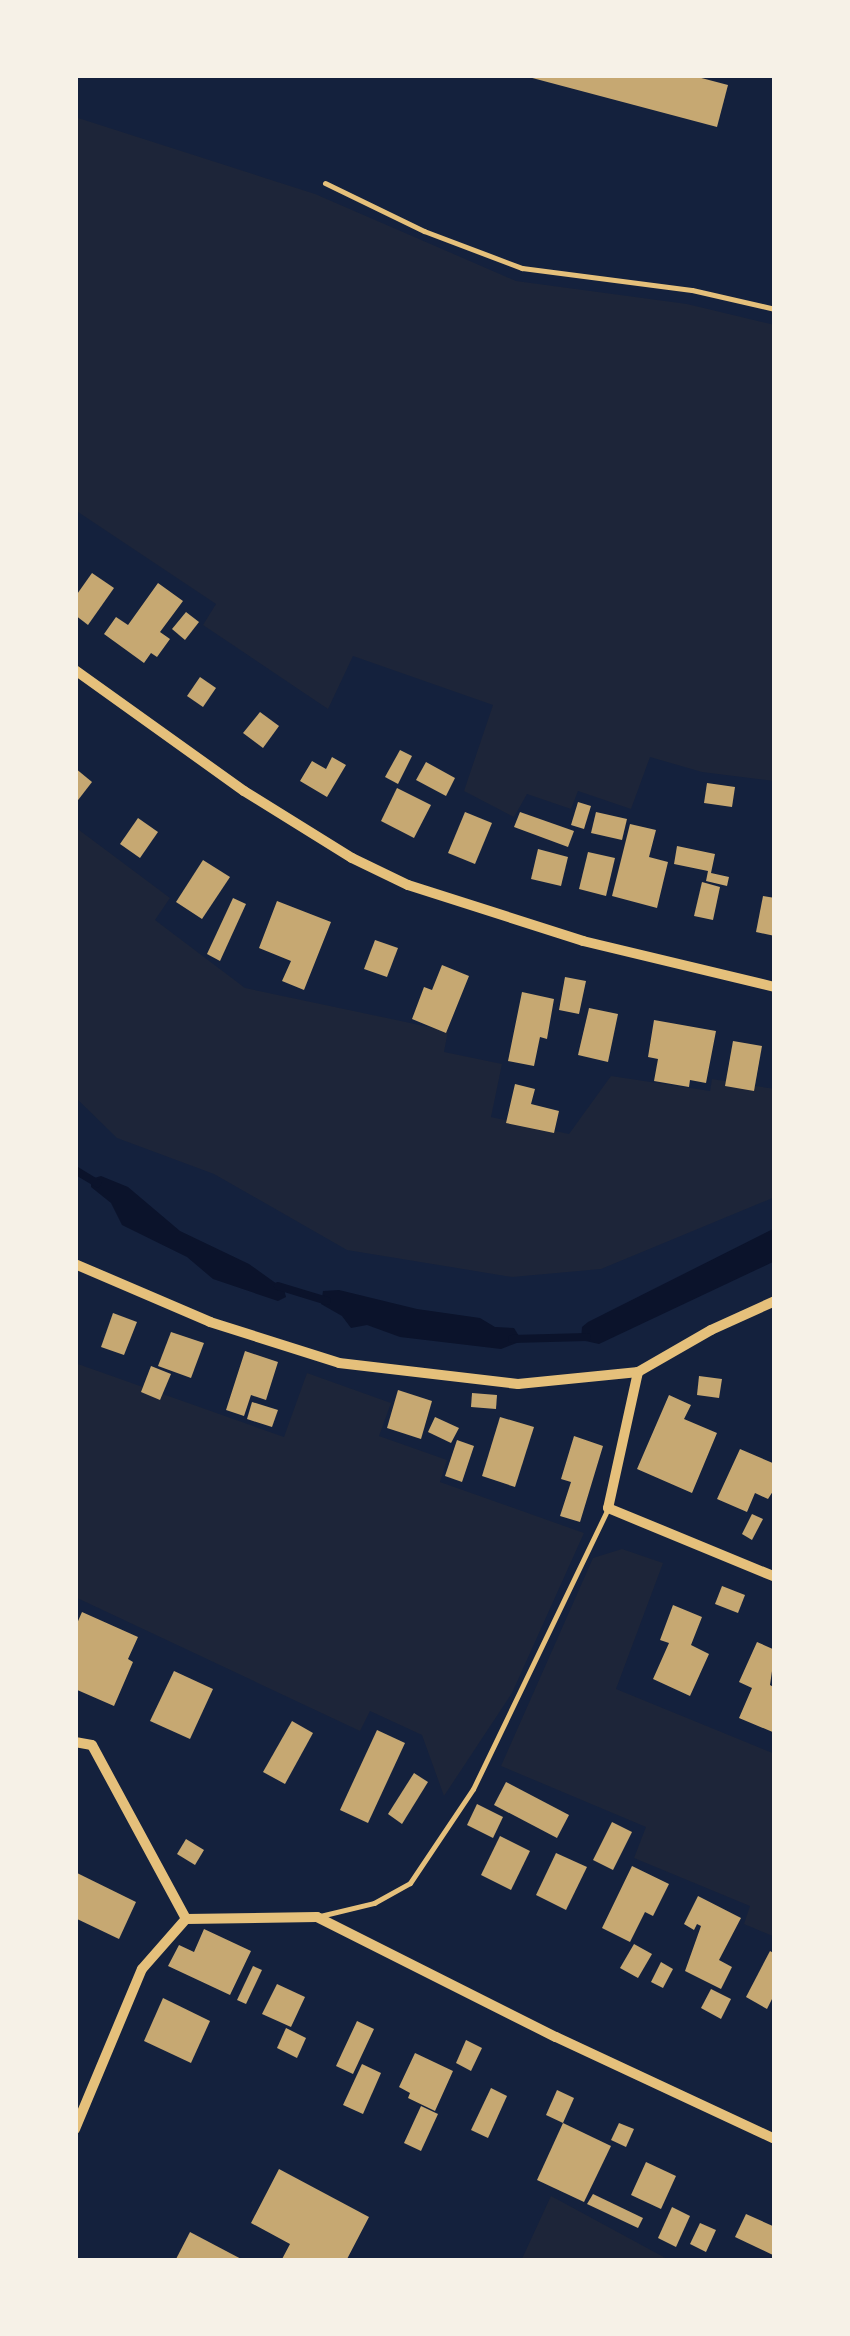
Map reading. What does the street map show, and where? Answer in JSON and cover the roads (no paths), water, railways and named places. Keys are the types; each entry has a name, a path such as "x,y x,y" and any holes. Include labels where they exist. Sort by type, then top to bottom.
{"street":[{"path":"75,670 244,791 352,858 408,885 583,941 775,987"},
{"path":"75,1264 210,1322 339,1363 518,1384 638,1372 711,1330 775,1302"},
{"path":"638,1372 608,1508 775,1577"},
{"path":"75,1742 92,1745 186,1919"},
{"path":"75,2129 142,1969 186,1919 317,1917 556,2037 775,2139"}],"lane":[{"path":"317,1917 374,1903 410,1883 473,1788 608,1508"}],"waterway":[{"path":"75,1170 97,1183"},
{"path":"278,1286 327,1301"},
{"path":"512,1339 587,1337"}]}
